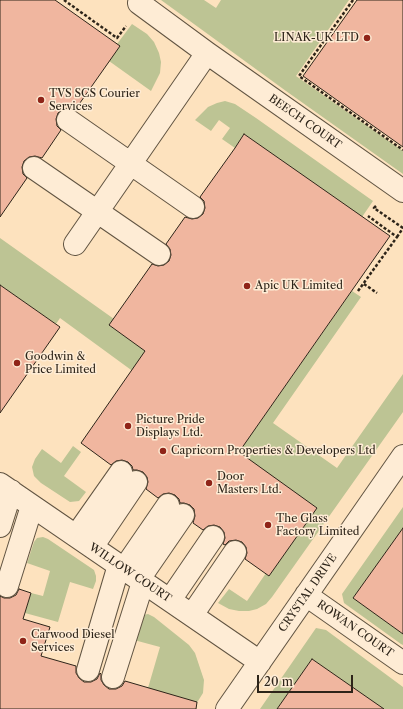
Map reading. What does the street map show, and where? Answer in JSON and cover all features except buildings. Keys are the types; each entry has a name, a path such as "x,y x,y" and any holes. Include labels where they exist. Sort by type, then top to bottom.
{"street":[{"name":"BEECH COURT","path":"138,3 403,191"},
{"path":"75,244 207,53"},
{"path":"68,120 193,207"},
{"path":"34,168 159,254"},
{"name":"CRYSTAL DRIVE","path":"227,709 403,456"},
{"path":"84,541 128,477"},
{"path":"0,526 5,488"},
{"name":"WILLOW COURT","path":"5,488 260,662"},
{"path":"7,586 32,506"},
{"path":"88,670 131,574 175,510"},
{"path":"170,600 213,537"},
{"path":"192,615 234,552"},
{"path":"113,677 131,574"},
{"name":"ROWAN COURT","path":"306,595 403,663"}],"path":[{"path":"64,0 117,38 128,23"},
{"path":"353,0 300,76 403,150"},
{"path":"368,216 397,237"},
{"path":"358,291 403,228"},
{"path":"364,284 377,293"}],"green space":[{"path":"161,0 204,0 216,8 221,0 349,0 296,76 403,151 403,174 286,91"},
{"path":"132,24 147,34 154,42 159,53 161,62 160,73 151,91 109,61 120,46 117,44"},
{"path":"225,101 235,104 256,118 373,201 362,217 244,134 235,148 222,139 230,128 219,120 211,131 195,120 208,107"},
{"path":"0,238 114,319 110,326 256,428 352,291 361,297 273,423 337,468 403,374 403,412 266,604 257,609 239,611 229,609 218,603 229,589 247,601 266,573 269,576 317,508 135,380 138,375 60,318 56,324 0,285"},
{"path":"73,446 81,452 64,476 86,492 79,501 70,502 41,483 34,476 32,467 35,459 42,449 61,463"},
{"path":"403,507 403,528 353,598 403,634 403,645 344,603 342,594"},
{"path":"43,537 94,570 96,576 93,589 70,582 58,622 25,613 31,593 43,596 50,571 27,563 34,542 37,538"},
{"path":"148,614 154,617 189,645 195,653 204,680 203,693 193,709 148,688 160,647 134,640 143,615"},
{"path":"316,628 326,630 403,687 403,709 383,709 312,659 277,709 260,709"}],"place":[{"name":"LINAK-UK LTD","path":"367,38"},
{"name":"TVS SCS Courier Services","path":"41,100"},
{"name":"Apic UK Limited","path":"247,286"},
{"name":"Goodwin & Price Limited","path":"17,363"},
{"name":"Picture Pride Displays Ltd.","path":"128,426"},
{"name":"Capricorn Properties & Developers Ltd","path":"163,451"},
{"name":"Door Masters Ltd.","path":"209,483"},
{"name":"The Glass Factory Limited","path":"268,525"},
{"name":"Carwood Diesel Services","path":"23,641"}]}
